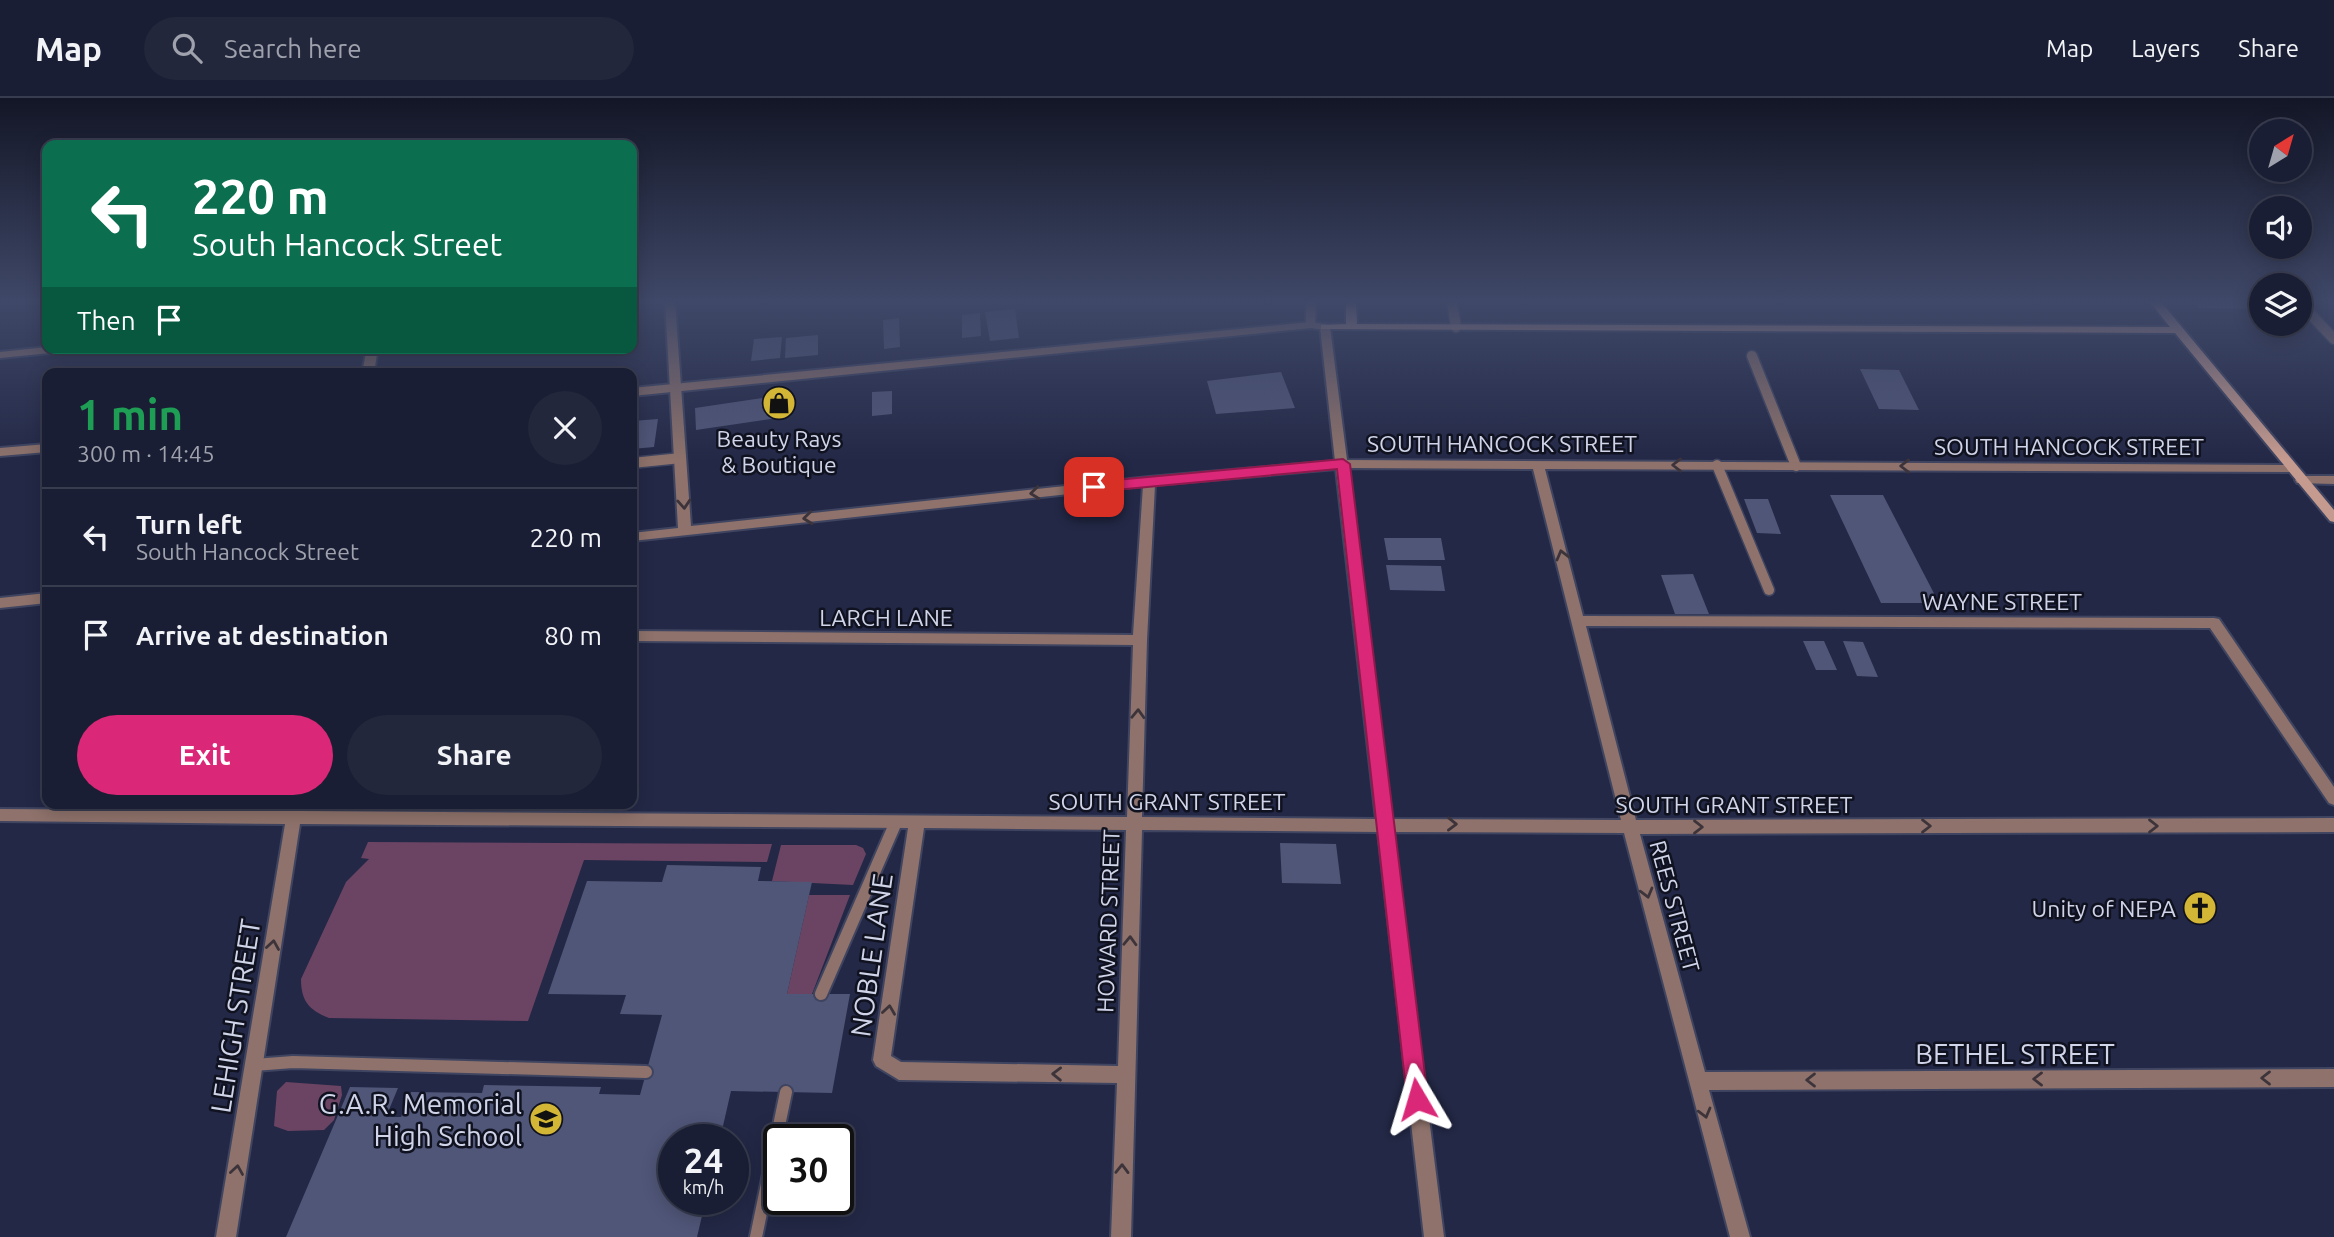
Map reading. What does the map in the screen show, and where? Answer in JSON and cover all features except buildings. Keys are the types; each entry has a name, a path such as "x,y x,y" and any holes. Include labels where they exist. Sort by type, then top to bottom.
{"main road":[{"path":"2198,355 2334,518"}],"street":[{"path":"674,355 685,531"},
{"path":"637,391 1002,355"},
{"path":"1329,355 1434,1237"},
{"path":"0,452 42,448"},
{"name":"SOUTH HANCOCK STREET","path":"637,536 1149,481 1343,464 2291,468"},
{"name":"REES STREET","path":"1538,464 1630,827 1740,1237"},
{"path":"2301,480 2334,480"},
{"name":"HOWARD STREET","path":"1121,1237 1140,640 1149,481"},
{"path":"0,603 42,599"},
{"name":"WAYNE STREET","path":"1577,621 2214,623 2334,800"},
{"name":"LARCH LANE","path":"637,636 1140,640"},
{"name":"SOUTH GRANT STREET","path":"0,815 295,809 466,810 896,822 1135,824 1384,823 1630,827 2334,825"},
{"name":"LEHIGH STREET","path":"226,1237 295,809"},
{"name":"NOBLE LANE","path":"917,822 882,1060 898,1070 1125,1075"},
{"name":"BETHEL STREET","path":"1697,1081 2334,1077"}],"lane":[{"path":"1752,356 1796,466"},
{"path":"637,462 681,458"},
{"path":"1717,465 1769,590"},
{"path":"821,994 896,822"},
{"path":"254,1065 293,1062 646,1072"},
{"path":"756,1237 786,1092"}],"shaded area":[{"path":"368,842 772,844 767,862 584,860 528,1021 329,1018 316,1012 308,1004 301,979 346,882 369,859 361,858"},
{"path":"781,845 856,845 863,848 866,854 853,885 772,881"},
{"path":"809,895 850,895 812,994 787,994"},
{"path":"286,1082 341,1086 342,1095 334,1120 324,1130 288,1131 274,1126 277,1091"}],"place":[{"name":"Beauty Rays & Boutique","path":"779,403"},
{"name":"Unity of NEPA","path":"2200,908"},
{"name":"G.A.R. Memorial High School","path":"546,1119"}],"route":[{"path":"1094,487 1343,464 1417,1099"}]}
